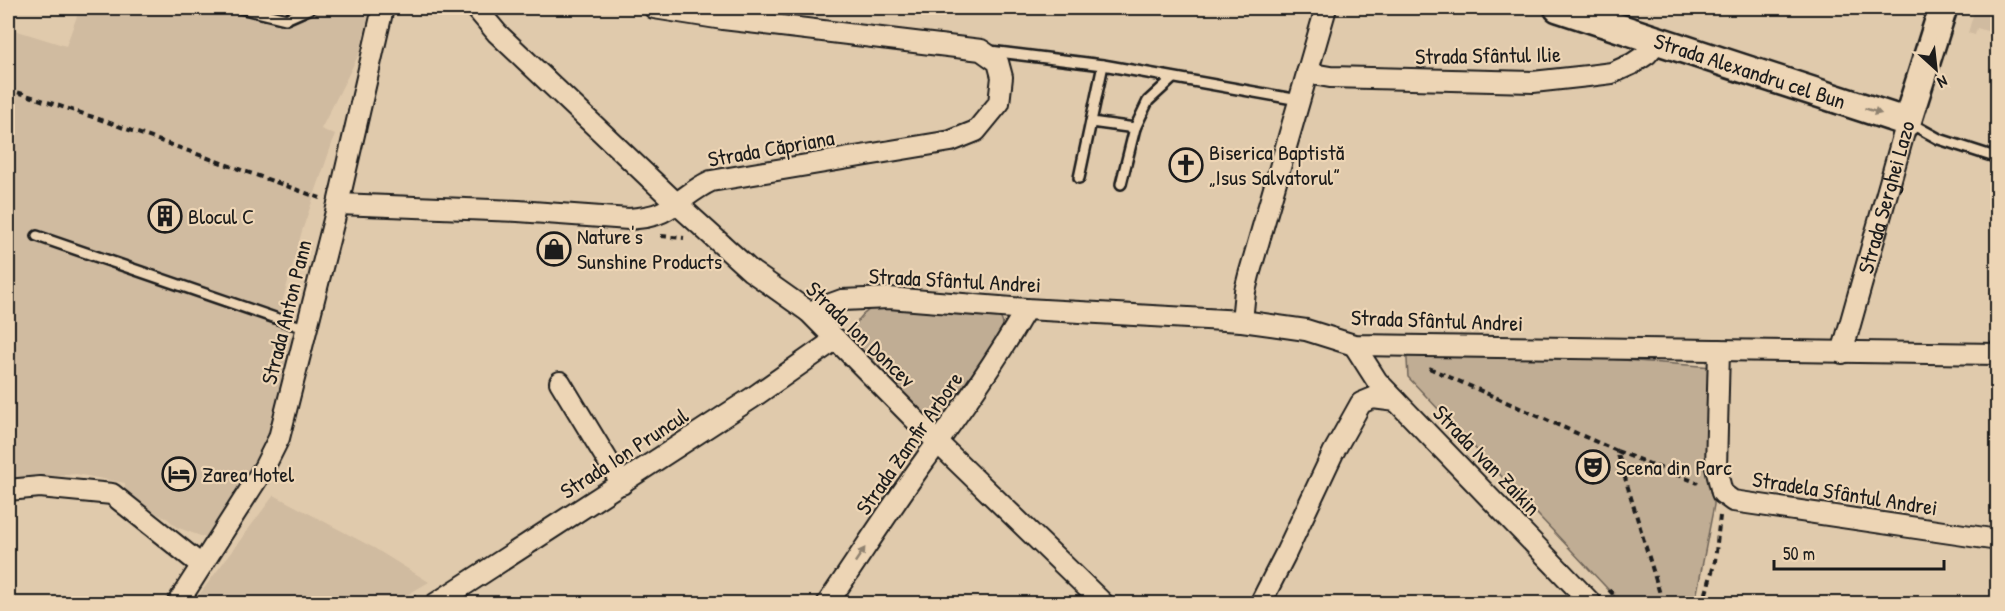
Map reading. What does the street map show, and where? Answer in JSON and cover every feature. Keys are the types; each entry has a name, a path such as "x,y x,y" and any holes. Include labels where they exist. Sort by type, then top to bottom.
{"main road":[{"name":"Strada Alexandru cel Bun","path":"1558,8 1907,122"},
{"name":"Strada Serghei Lazo","path":"1907,122 1943,8"}],"street":[{"name":"Strada Anton Pann","path":"177,603 264,468 279,438 338,204 383,8"},
{"name":"Strada Ion Doncev","path":"476,8 497,33 676,203 751,271 809,312 938,443 1104,603"},
{"path":"654,8 723,19 981,50"},
{"path":"1242,321 1249,275 1326,8"},
{"name":"Strada Sfântul Ilie","path":"1307,73 1330,77 1533,82 1612,72 1632,64 1647,54 1659,40"},
{"name":"Strada Căpriana","path":"338,204 518,211 629,219 646,217 662,212 695,188 711,181 951,141 976,131 999,103 1002,77 998,62 981,50"},
{"name":"Strada Serghei Lazo","path":"1842,353 1907,122"},
{"name":"Strada Sfântul Andrei","path":"809,312 842,300 889,298 1026,309 1242,321 1306,330 1354,345 1998,354"},
{"name":"Strada Zamfir Arbore","path":"827,603 1004,348 1026,309"},
{"name":"Strada Ion Pruncul","path":"429,597 622,484 836,339"},
{"name":"Strada Ivan Zaikin","path":"1354,345 1377,381 1592,603"},
{"name":"Stradela Sfântul Andrei","path":"1719,350 1716,468 1722,493 1733,501 1998,540"},
{"path":"560,382 622,484"},
{"path":"1260,603 1360,403 1373,398 1396,401"},
{"path":"8,490 40,487 112,494 201,566"}],"lane":[{"path":"240,8 286,19 311,8"},
{"path":"981,50 1103,65 1299,100"},
{"path":"1079,178 1103,65"},
{"path":"1121,184 1135,128 1148,101 1173,78"},
{"path":"1091,122 1135,128"},
{"path":"1907,122 1940,139 1998,158"},
{"path":"37,236 307,329"}],"path":[{"path":"8,89 338,204"},
{"path":"658,236 693,239"},
{"path":"1422,365 1617,451 1722,493 1715,561 1703,603"},
{"path":"1617,451 1663,603"},
{"path":"404,603 429,597"}],"shaded area":[{"path":"80,8 370,8 360,52 321,129 335,135 302,231 282,303 281,326 294,341 280,401 268,437 236,494 206,538 176,527 168,519 130,501 125,495 125,483 76,474 8,480 8,28 66,46"},
{"path":"1975,8 1997,8 1997,34 1977,28 1975,35 1968,33"},
{"path":"881,304 999,315 1003,326 1000,336 948,411 936,416 923,414 855,345 854,331 859,320 868,311"},
{"path":"1406,343 1713,367 1714,505 1695,603 1621,603 1408,377"},
{"path":"274,495 374,548 429,582 393,603 193,603"}],"place":[{"name":"Biserica Baptistă „Isus Salvatorul”","path":"1186,165"},
{"name":"Blocul C","path":"165,216"},
{"name":"Nature's Sunshine Products","path":"554,249"},
{"name":"Scena din Parc","path":"1593,467"},
{"name":"Zarea Hotel","path":"179,474"}]}
